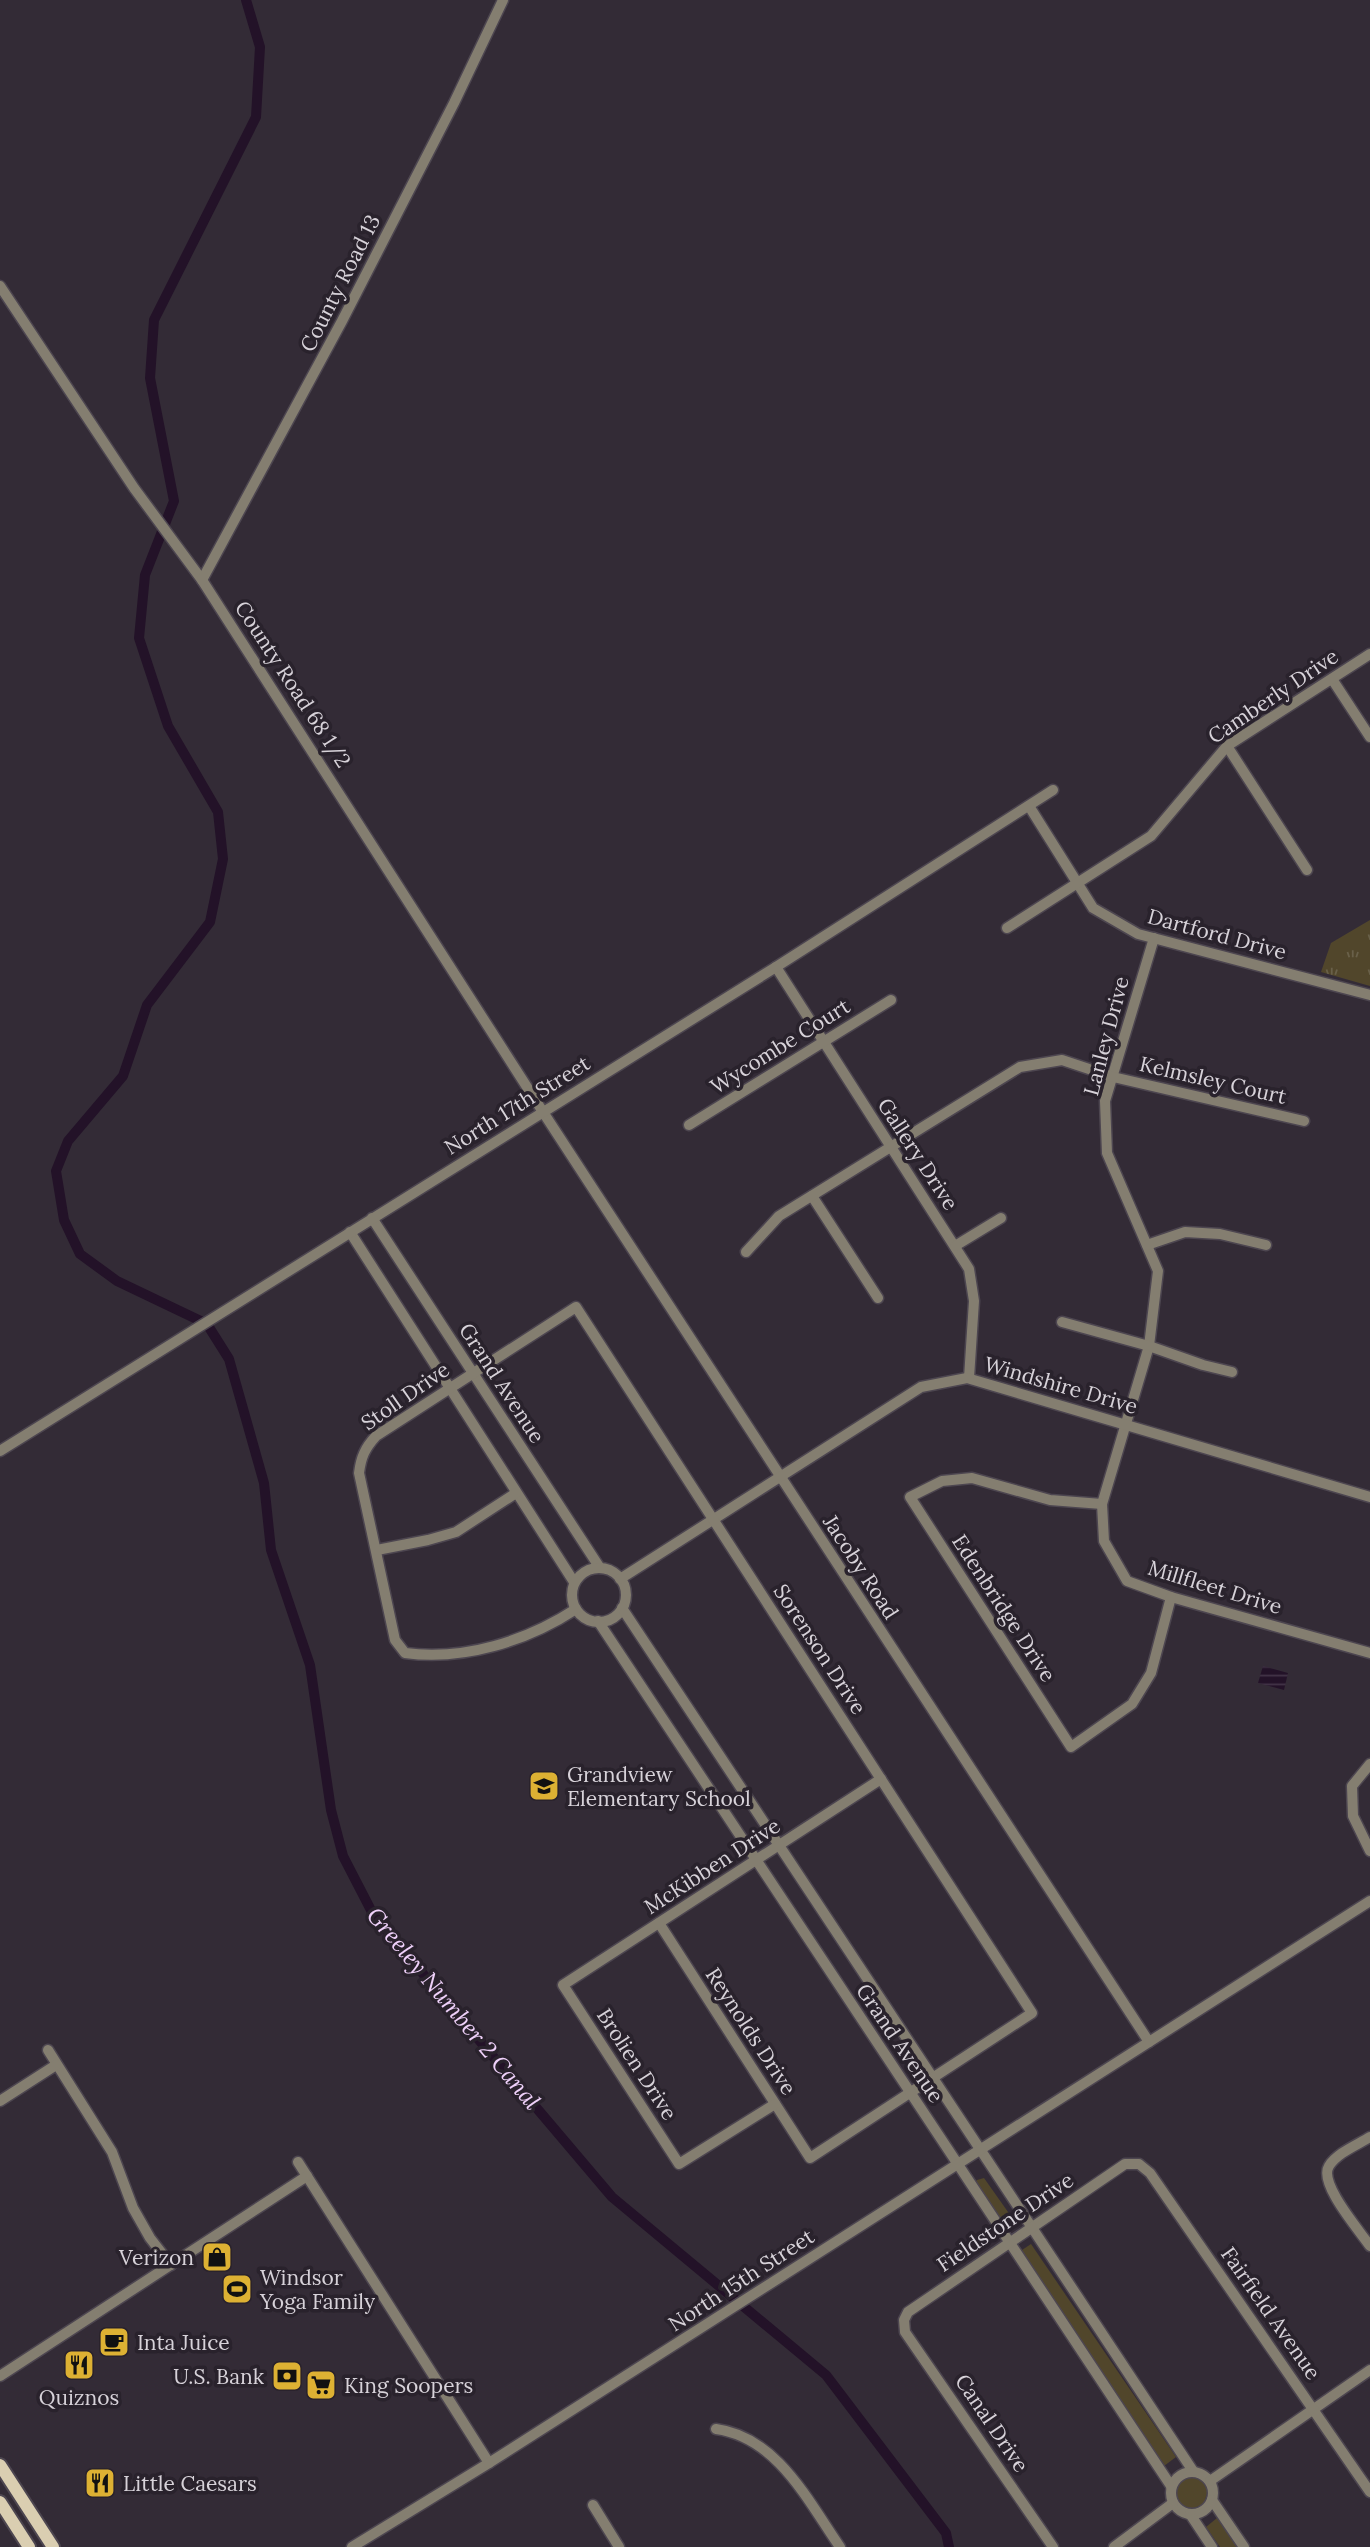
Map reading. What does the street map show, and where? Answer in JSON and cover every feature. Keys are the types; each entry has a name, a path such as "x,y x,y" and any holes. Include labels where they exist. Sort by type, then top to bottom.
{"main road":[{"path":"0,2465 53,2547"},
{"path":"0,2480 25,2504"},
{"path":"0,2502 29,2547"}],"street":[{"name":"County Road 13","path":"202,580 342,321 454,103 503,0"},
{"name":"County Road 68 1/2","path":"0,286 153,515 202,580 543,1112"},
{"name":"Camberly Drive","path":"1007,928 1151,836 1227,746 1370,654"},
{"path":"1332,679 1370,737"},
{"path":"1227,746 1307,870"},
{"name":"North 17th Street","path":"0,1451 776,967 1054,790"},
{"name":"Dartford Drive","path":"1029,806 1093,908 1138,934 1370,995"},
{"name":"Lanley Drive","path":"1127,1425 1149,1346 1158,1270 1107,1153 1105,1101 1154,938"},
{"name":"Gallery Drive","path":"776,967 969,1269 974,1301 969,1378"},
{"name":"Wycombe Court","path":"690,1125 891,1000"},
{"name":"Kelmsley Court","path":"746,1252 779,1216 1020,1067 1062,1060 1113,1077 1304,1121"},
{"name":"Jacoby Road","path":"543,1112 1149,2042"},
{"path":"812,1196 878,1298"},
{"path":"955,1247 1001,1217"},
{"name":"Grand Avenue","path":"372,1218 600,1568"},
{"path":"350,1232 574,1582"},
{"path":"1147,1245 1185,1232 1220,1234 1266,1245"},
{"name":"Stoll Drive","path":"576,1307 376,1436 366,1446 359,1473 395,1640 405,1653 472,1650 513,1641 550,1626 576,1609"},
{"name":"Sorenson Drive","path":"576,1307 1032,2012 933,2078"},
{"path":"1062,1322 1149,1346 1203,1365 1232,1371"},
{"name":"Windshire Drive","path":"620,1579 921,1387 969,1378 1370,1497"},
{"name":"Millfleet Drive","path":"1127,1425 1102,1504 1104,1541 1128,1581 1171,1597 1370,1653"},
{"name":"Edenbridge Drive","path":"1102,1504 1050,1500 972,1478 942,1481 910,1497 1071,1747 1132,1704 1151,1673 1171,1597"},
{"path":"377,1550 456,1532 516,1493"},
{"path":"600,1568 609,1570 620,1579 625,1591 622,1608 610,1619 598,1621 585,1618 576,1609 572,1597 574,1582 583,1573 600,1568"},
{"name":"Grand Avenue","path":"622,1608 1193,2471"},
{"name":"Grand Avenue","path":"598,1621 1171,2486"},
{"path":"1370,1764 1352,1786 1353,1816 1370,1850"},
{"name":"McKibben Drive","path":"563,1985 881,1779"},
{"name":"North 15th Street","path":"352,2547 489,2463 1370,1901"},
{"name":"Reynolds Drive","path":"659,1923 810,2158 910,2093"},
{"name":"Brolien Drive","path":"563,1985 679,2164 775,2104"},
{"path":"48,2050 112,2152 133,2208 171,2265"},
{"path":"0,2101 56,2065"},
{"path":"910,2093 933,2078"},
{"path":"1370,2137 1334,2159 1327,2168 1326,2176 1334,2193 1370,2246"},
{"path":"298,2162 489,2463"},
{"name":"Fieldstone Drive","path":"904,2320 908,2312 1120,2166 1134,2163"},
{"name":"Fairfield Avenue","path":"1134,2163 1145,2167 1150,2173 1370,2492"},
{"path":"0,2376 307,2176"},
{"name":"Canal Drive","path":"904,2320 905,2332 1054,2547"},
{"path":"1210,2481 1370,2370"},
{"path":"716,2429 733,2431 747,2437 780,2465 840,2547"},
{"path":"1190,2514 1203,2511 1212,2500 1213,2487 1205,2476 1193,2471 1180,2475 1171,2486 1173,2503 1190,2514 1212,2547"},
{"path":"1212,2500 1244,2547"},
{"path":"1114,2547 1173,2503"},
{"path":"593,2505 620,2547"}],"green space":[{"path":"1370,920 1370,986 1321,972 1331,943"},
{"path":"984,2178 1013,2219 1004,2226 974,2184"},
{"path":"1031,2244 1176,2457 1164,2466 1019,2252"},
{"path":"1190,2476 1201,2479 1208,2490 1204,2504 1192,2509 1179,2504 1175,2493 1179,2481"},
{"path":"1217,2518 1237,2547 1220,2547 1206,2527"}],"shaded area":[{"path":"1263,1666 1288,1673 1284,1690 1258,1683"}],"waterway":[{"name":"Greeley Number 2 Canal","path":"246,0 260,47 256,117 154,320 150,378 174,501 145,575 139,638 168,726 218,812 223,859 210,922 147,1005 123,1076 68,1141 56,1171 64,1220 80,1254 117,1281 207,1324 229,1359 264,1483 271,1550 310,1665 331,1810 343,1856 374,1916 612,2197 826,2375 946,2533 949,2547"}],"place":[{"name":"Grandview Elementary School","path":"544,1786"},
{"name":"Verizon","path":"217,2257"},
{"name":"Windsor Yoga Family","path":"237,2289"},
{"name":"Inta Juice","path":"114,2342"},
{"name":"Quiznos","path":"79,2365"},
{"name":"U.S. Bank","path":"287,2376"},
{"name":"King Soopers","path":"321,2385"},
{"name":"Little Caesars","path":"100,2483"}]}
